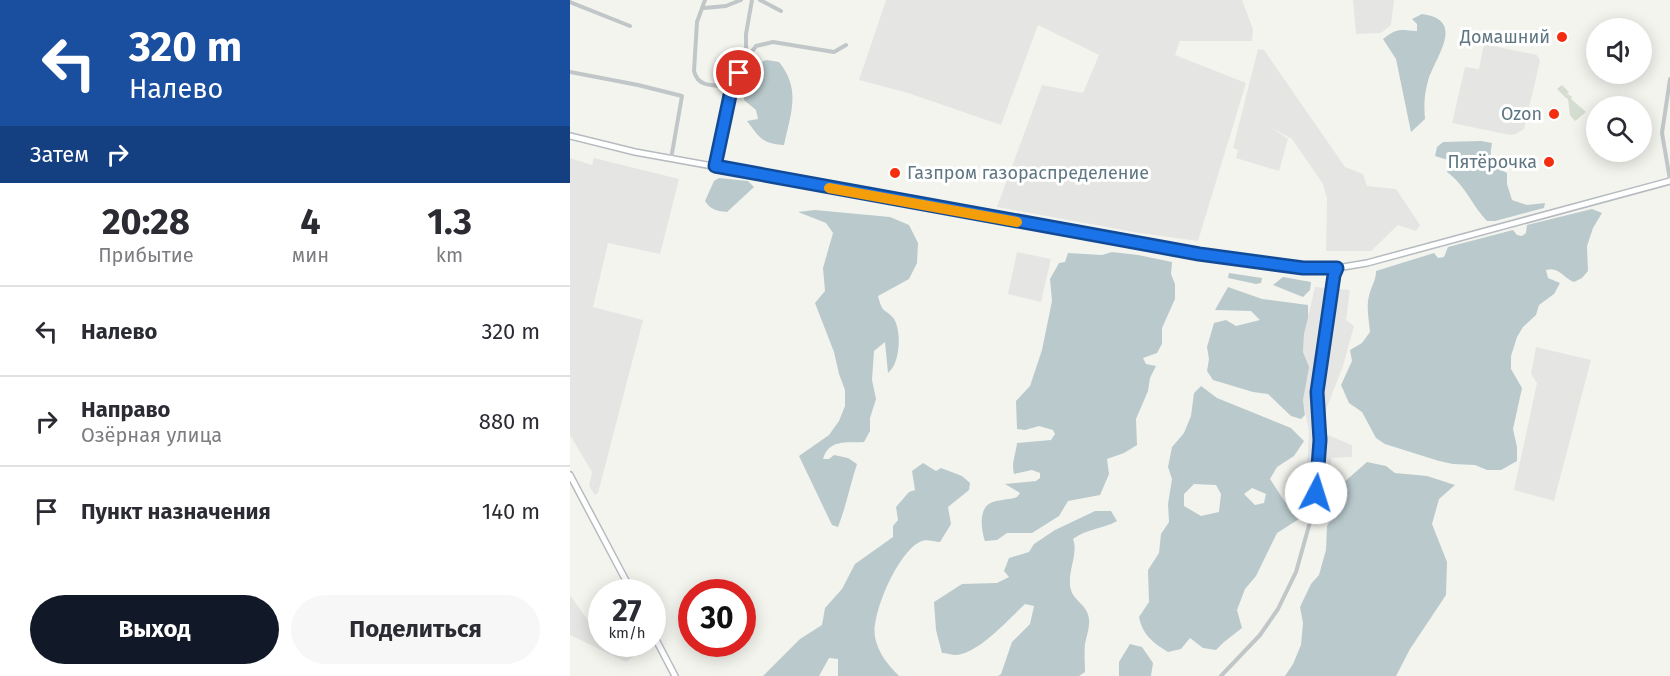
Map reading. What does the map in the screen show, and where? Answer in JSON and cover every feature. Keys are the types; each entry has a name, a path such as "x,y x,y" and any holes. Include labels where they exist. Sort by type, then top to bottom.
{"main road":[{"path":"570,136 614,148 671,159 1199,254 1303,268 1337,268 1366,263 1670,181"},
{"path":"570,475 625,579"},
{"path":"665,657 675,676"}],"street":[{"path":"705,0 698,22 695,78 704,84 732,86"},
{"path":"704,8 726,6 741,0"},
{"path":"746,60 746,34 752,0"},
{"path":"760,0 781,11"},
{"path":"570,2 630,26"},
{"path":"715,166 732,86 756,46 773,42 834,52 846,45"},
{"path":"570,72 682,96 671,159"},
{"path":"1670,79 1662,134 1670,181"},
{"path":"1221,676 1260,635 1278,609 1296,572 1316,493 1320,440 1317,392 1334,275 1337,268"}],"shaded area":[{"path":"886,0 1242,0 1253,29 1252,41 1180,41 1175,55 1246,83 1198,241 1139,233 997,207 1042,85 1083,93 1099,55 1038,25 1001,125 908,93 859,80"},
{"path":"1353,0 1394,0 1391,25 1381,33 1356,34"},
{"path":"1422,14 1435,18 1443,24 1446,32 1427,86 1425,119 1411,132 1396,59 1383,39 1399,30 1417,31 1417,24 1412,19"},
{"path":"1484,44 1537,55 1540,61 1524,129 1516,134 1510,135 1452,123 1465,67 1479,69"},
{"path":"1258,49 1264,50 1345,167 1363,174 1367,186 1396,189 1420,225 1416,231 1398,225 1371,251 1326,251 1327,199 1323,184 1292,139 1272,128 1288,139 1279,171 1236,158 1238,150 1233,148"},
{"path":"767,60 779,62 786,72 792,92 791,112 784,145 762,139 747,121 758,119 756,110 744,100 748,75 754,66"},
{"path":"1562,85 1569,92 1565,96 1568,94 1572,97 1571,99 1586,112 1575,121 1570,115 1568,99 1557,89"},
{"path":"1443,142 1492,143 1492,161 1507,173 1507,184 1512,200 1527,205 1545,203 1544,208 1487,221 1459,183 1447,172 1451,161 1435,156 1437,147"},
{"path":"570,158 592,165 594,158 679,179 660,254 608,243 593,307 643,320 598,493 595,495 589,486 592,472 570,435"},
{"path":"719,178 748,181 754,187 727,212 717,210 705,201 714,181"},
{"path":"1592,209 1602,213 1593,228 1587,246 1588,271 1574,282 1558,271 1546,270 1548,278 1560,283 1554,294 1539,305 1536,315 1523,327 1511,356 1511,369 1522,388 1513,429 1517,461 1501,470 1487,470 1475,465 1439,461 1385,444 1376,438 1362,412 1349,403 1341,385 1352,361 1350,350 1362,343 1370,332 1368,300 1376,271 1434,253 1438,258 1444,257 1448,247 1513,230 1517,235 1522,236 1526,233 1527,225"},
{"path":"815,210 890,217 909,225 918,243 917,263 909,279 878,296 883,309 891,315 897,325 899,339 895,363 888,373 885,342 874,351 872,380 876,399 870,418 870,431 864,442 834,445 829,448 823,459 829,459 834,455 848,458 857,464 838,527 832,525 799,456 829,435 839,421 845,406 845,390 834,352 815,303 825,291 823,268 833,233 826,223 798,212"},
{"path":"1017,252 1051,259 1041,302 1008,294"},
{"path":"1112,252 1172,262 1171,274 1175,284 1175,299 1162,328 1162,344 1157,353 1143,358 1146,364 1156,366 1136,419 1137,445 1107,459 1109,474 1100,495 1068,501 1059,516 1032,533 1007,533 997,540 985,541 982,519 985,508 993,502 1017,497 1020,493 1005,484 1036,481 1040,478 1040,473 1032,470 1014,474 1013,462 1017,443 1051,440 1055,434 1053,430 1039,426 1025,430 1017,429 1016,401 1030,386 1042,350 1052,301 1050,279 1059,263 1065,262 1068,253 1102,255"},
{"path":"1229,273 1262,278 1261,283 1228,278"},
{"path":"1283,277 1311,282 1310,290 1303,297 1273,285"},
{"path":"1228,287 1262,299 1308,305 1303,352 1309,367 1303,400 1305,415 1301,419 1291,416 1268,394 1213,380 1207,371 1209,359 1207,347 1214,323 1226,320 1236,326 1260,320 1251,311 1215,310"},
{"path":"1315,287 1350,290 1346,320 1354,326 1343,366 1327,407 1323,433 1352,445 1352,457 1332,458 1325,484 1306,482 1309,432 1303,400 1308,367 1303,352 1304,334"},
{"path":"1536,347 1591,360 1554,501 1514,490 1537,383 1531,374"},
{"path":"1201,386 1217,398 1291,428 1304,441 1294,456 1277,467 1270,479 1285,502 1299,511 1299,519 1277,533 1256,576 1245,589 1237,610 1242,628 1216,650 1203,648 1190,638 1181,649 1168,652 1149,638 1139,617 1149,602 1148,570 1159,553 1161,534 1169,522 1168,504 1172,479 1168,467 1172,447 1184,433 1191,416 1194,393","holes":["1194,484 1216,485 1221,494 1219,512 1201,516 1184,506 1184,494","1252,488 1266,494 1264,503 1255,505 1244,494"]},
{"path":"1367,462 1386,466 1395,473 1427,476 1455,485 1439,499 1432,524 1447,562 1446,595 1410,649 1396,676 1285,676 1301,645 1303,623 1300,607 1311,584 1319,575 1326,550 1327,526 1340,504 1342,484"},
{"path":"923,463 936,471 941,468 962,476 970,483 969,490 948,507 951,524 940,542 924,540 913,546 896,569 882,599 877,613 875,637 884,658 899,676 838,676 838,659 829,658 819,676 763,676 800,639 822,625 825,608 842,589 855,564 893,537 893,526 898,520 896,507 909,492 915,490 912,471"},
{"path":"1095,511 1111,511 1117,521 1073,539 1075,551 1070,577 1071,590 1086,609 1089,620 1085,647 1085,672 1079,676 998,676 1001,674 1012,642 1030,624 1034,606 1025,604 974,649 956,655 942,653 936,630 934,602 962,584 997,583 1009,577 1004,571 1009,558 1029,552 1034,544 1055,530"},
{"path":"570,595 588,621 588,644 570,635"},
{"path":"1130,644 1142,647 1153,663 1151,676 1119,676 1119,662"},
{"path":"616,657 633,657 626,662"}],"slow traffic":[{"path":"829,188 1017,222"}],"place":[{"name":"Домашний","path":"1562,37"},
{"name":"Ozon","path":"1554,114"},
{"name":"Пятёрочка","path":"1549,162"},
{"name":"Газпром газораспределение","path":"895,173"}],"route":[{"path":"739,73 732,86 715,166 1199,254 1303,268 1337,268 1334,275 1317,392 1320,440 1316,493"}]}
